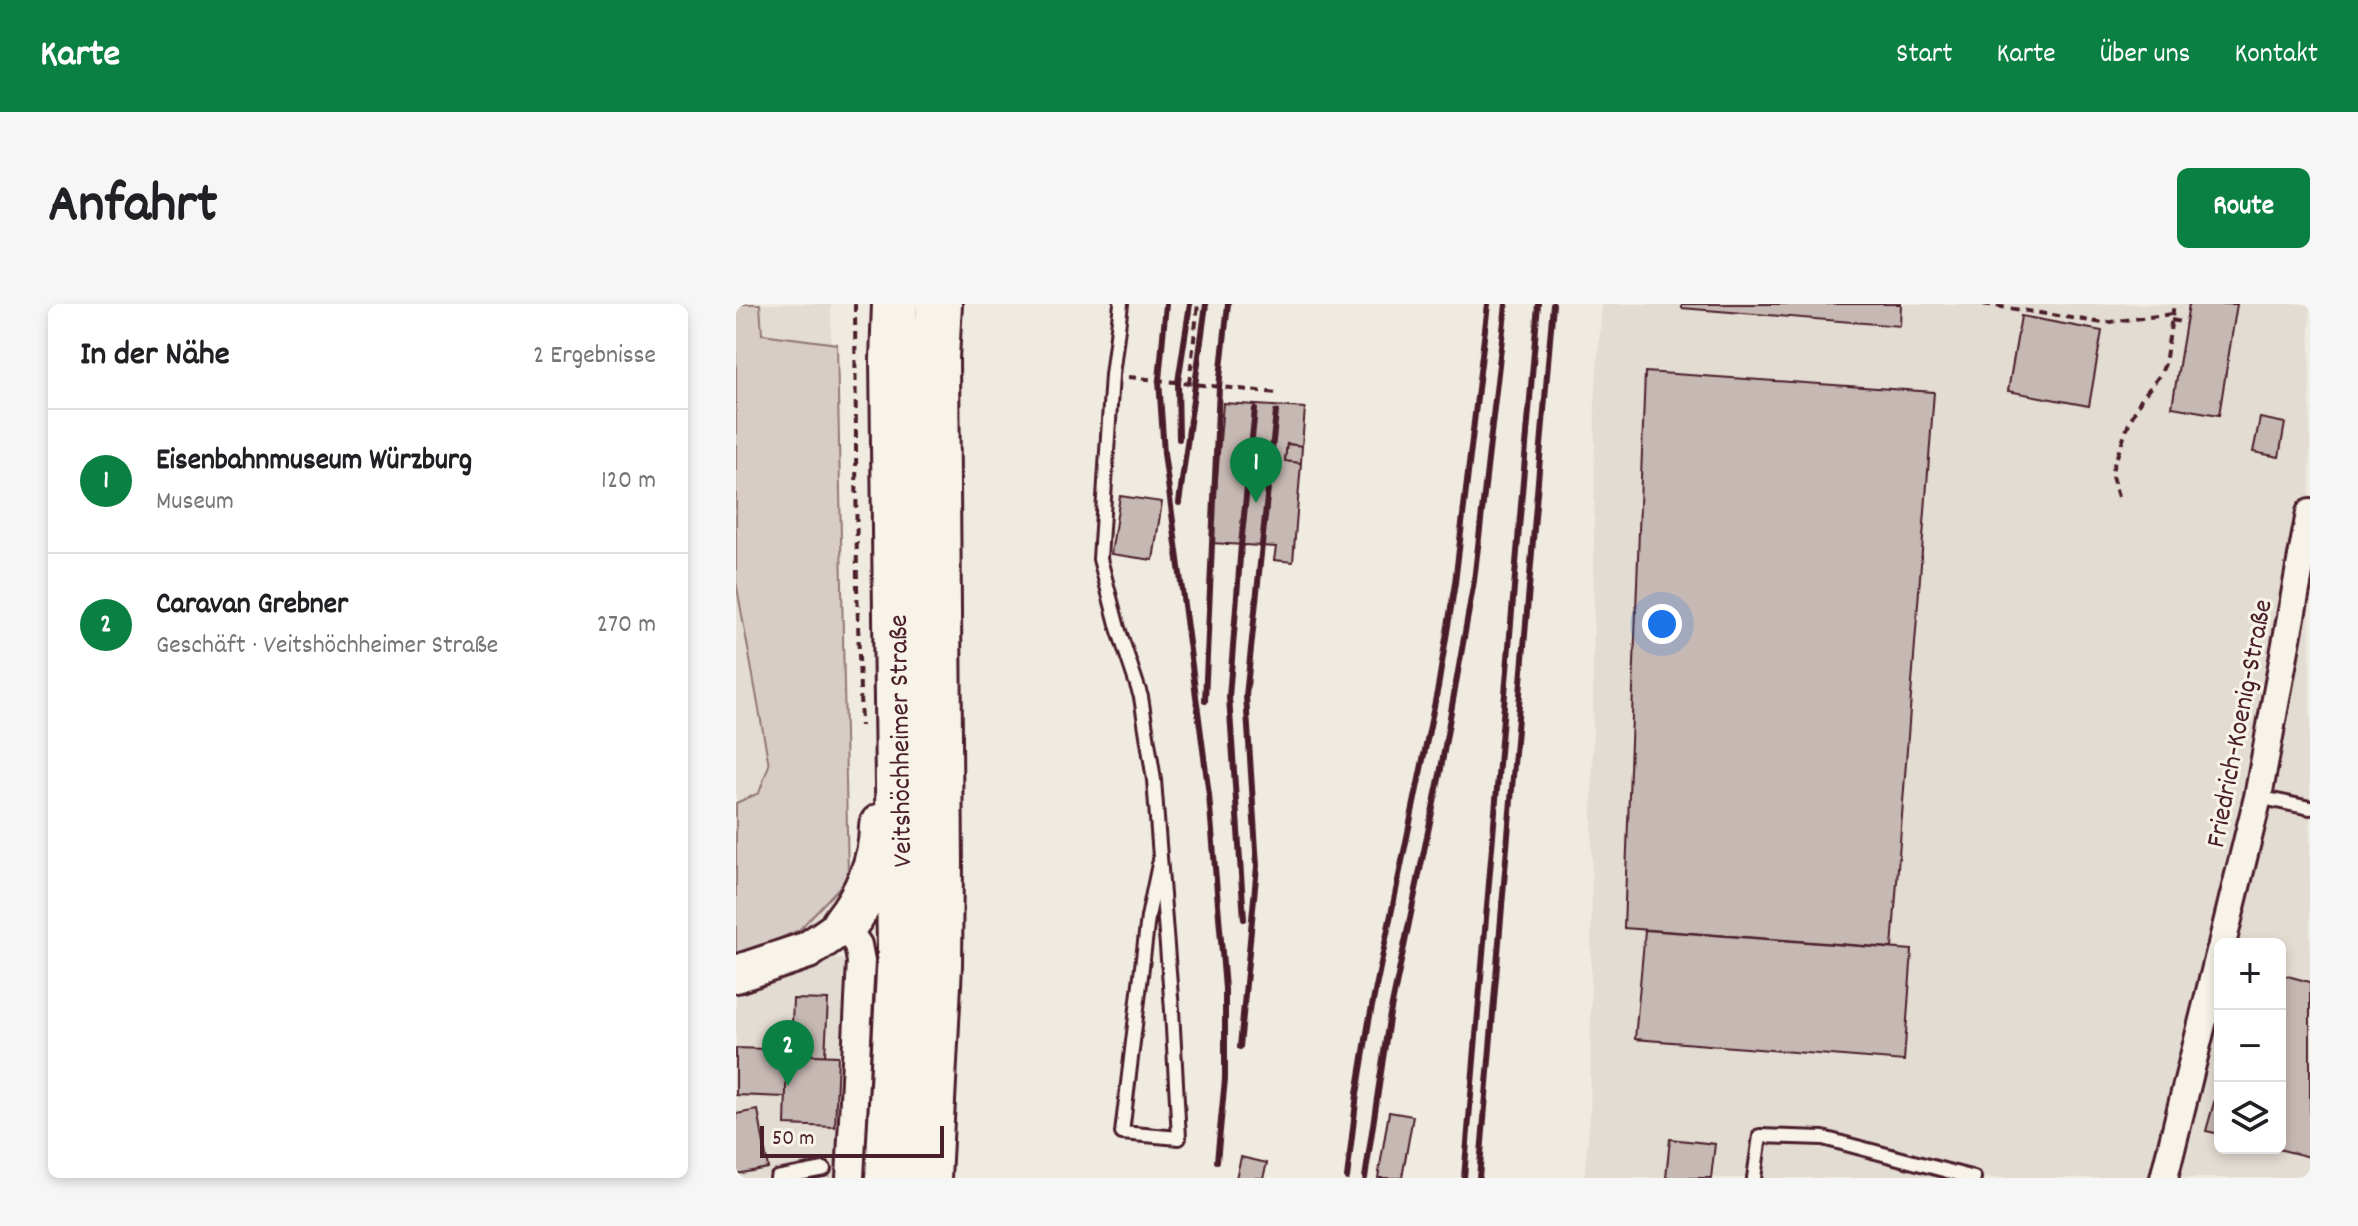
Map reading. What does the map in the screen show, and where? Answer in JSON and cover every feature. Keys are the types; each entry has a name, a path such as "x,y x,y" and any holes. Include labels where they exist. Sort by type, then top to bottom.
{"highway":[{"name":"Veitshöchheimer Straße","path":"895,304 878,654 900,725 940,798 939,965 928,1178"},
{"name":"Veitshöchheimer Straße","path":"888,1178 900,954 900,725 939,304"},
{"path":"844,925 865,895 874,869 882,835 880,749 900,725"}],"street":[{"name":"Friedrich-Koenig-Straße","path":"2223,938 2258,797 2310,513"},
{"path":"736,974 808,950 844,925 858,945 861,961 850,1178"},
{"path":"2164,1178 2214,975"}],"lane":[{"path":"1121,304 1112,375 1100,559 1141,697 1154,780 1179,1138 1122,1133 1148,917 1159,864"},
{"path":"2258,797 2310,808"},
{"path":"1754,1178 1760,1136 1823,1138 1974,1178"},
{"path":"777,1178 824,1169"}],"path":[{"path":"855,304 857,586 900,725"},
{"path":"1189,384 1198,304"},
{"path":"1983,304 2103,323 2172,314"},
{"path":"2118,497 2111,473 2129,423 2165,364 2174,304"},
{"path":"2171,320 2186,323"},
{"path":"1112,375 1277,393"}],"shaded area":[{"path":"736,304 831,304 835,960 851,960 836,1131 836,1178 736,1178"},
{"path":"736,304 760,304 762,334 837,344 848,878 799,930 754,950 736,954 736,803 759,793 769,765 736,582"},
{"path":"1602,304 2310,304 2310,1178 1584,1178 1590,1116 1595,395"}],"building":[{"path":"1682,304 1901,304 1900,326 1682,308"},
{"path":"2189,304 2237,304 2219,415 2172,407"},
{"path":"2021,316 2102,331 2089,406 2008,391"},
{"path":"1645,372 1934,392 1892,948 1624,928"},
{"path":"1223,403 1305,408 1302,446 1287,444 1285,461 1301,463 1293,562 1274,560 1276,547 1212,543"},
{"path":"2260,418 2285,423 2279,457 2253,452"},
{"path":"1287,444 1302,446 1301,463 1285,461"},
{"path":"1120,496 1162,502 1153,560 1111,554"},
{"path":"1645,930 1912,950 1904,1061 1635,1039"},
{"path":"2286,976 2310,982 2310,1157 2286,1151"},
{"path":"793,999 828,1000 825,1056 787,1054 791,1050"},
{"path":"736,1048 791,1050 787,1054 786,1097 736,1095"},
{"path":"787,1054 838,1056 835,1127 785,1125"},
{"path":"2214,1102 2214,1133 2206,1131"},
{"path":"758,1110 768,1168 736,1174 736,1114"},
{"path":"1389,1112 1413,1116 1402,1178 1378,1178"},
{"path":"1670,1139 1715,1144 1711,1178 1666,1178"},
{"path":"1241,1157 1267,1163 1263,1178 1236,1178"}],"railway":[{"path":"1166,304 1159,380 1164,453 1209,795 1225,989 1225,1079 1217,1161"},
{"path":"1179,439 1178,382 1190,304"},
{"path":"1179,503 1206,304"},
{"path":"1205,701 1219,387 1228,304"},
{"path":"1347,1178 1369,1021 1438,687 1455,583 1488,304"},
{"path":"1365,1178 1389,1019 1440,774 1474,581 1506,304"},
{"path":"1464,1178 1538,304"},
{"path":"1479,1178 1553,304"},
{"path":"1244,919 1229,697 1255,409"},
{"path":"1240,1047 1257,866 1246,696 1276,412"}],"place":[{"name":"Eisenbahnmuseum Würzburg","path":"1256,503"},
{"name":"Caravan Grebner","path":"788,1086"}]}
